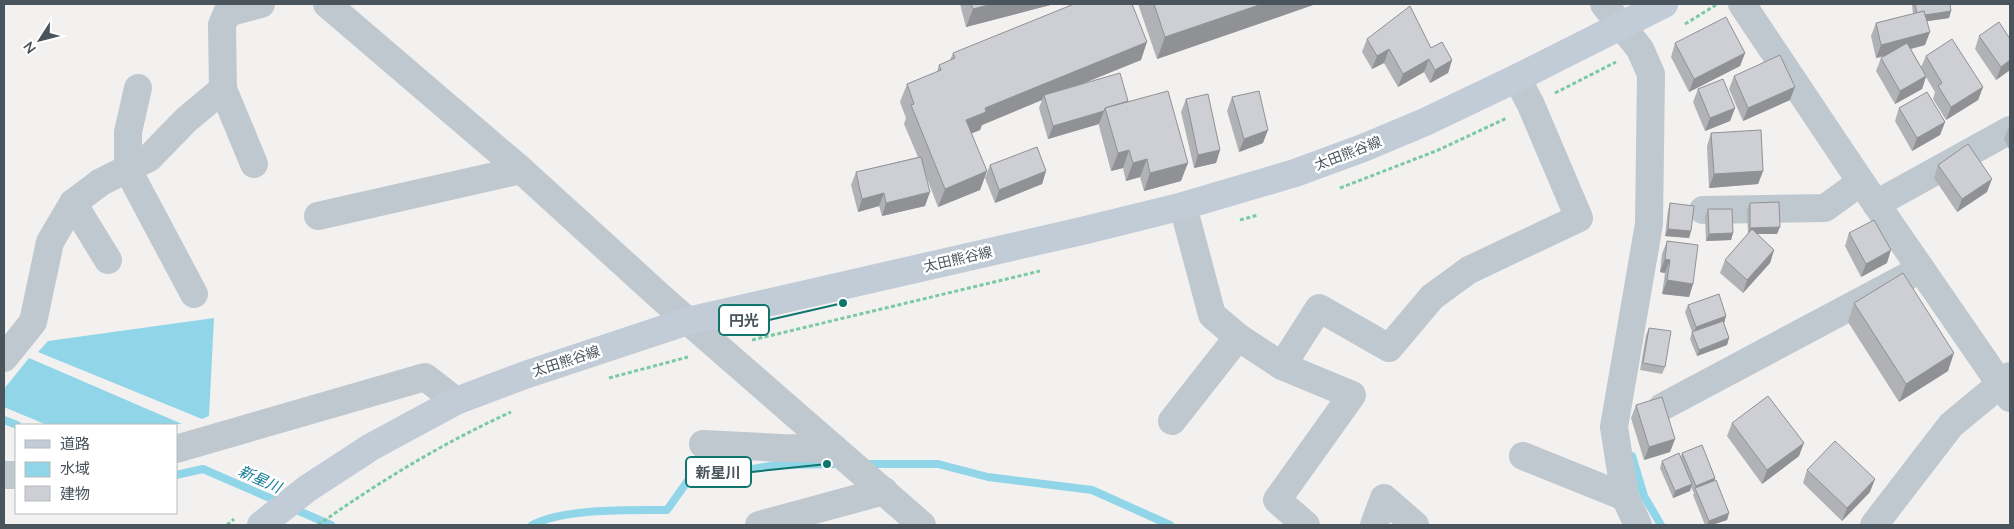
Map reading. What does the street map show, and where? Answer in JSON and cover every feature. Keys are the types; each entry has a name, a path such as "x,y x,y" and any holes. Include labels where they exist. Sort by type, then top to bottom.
{"main road":[{"name":"太田熊谷線","path":"261,525 308,488 371,447 456,401 525,375 688,321 1183,206 1295,173 1363,148 1425,122 1664,4"}],"street":[{"path":"254,164 223,89 222,25 227,13 261,4"},
{"path":"1604,4 1631,21 1651,74 1649,224 1614,427 1625,497 1638,525"},
{"path":"1742,4 1921,269 2007,386 1951,425 1874,525"},
{"path":"330,5 521,170 688,321 922,525"},
{"path":"1282,366 1318,308 1390,348 1432,297 1469,270 1579,218 1531,106 1516,78"},
{"path":"138,88 128,132 128,170 194,294"},
{"path":"4,358 33,322 50,242 73,203 101,182 149,158 186,120 223,89"},
{"path":"1703,210 1825,208 1869,193 2010,130"},
{"path":"318,216 521,170"},
{"path":"73,203 108,260"},
{"path":"1183,206 1212,315 1238,337 1282,366 1352,395 1277,500 1306,525"},
{"path":"1662,406 1921,269"},
{"path":"1172,421 1238,337"},
{"path":"178,448 425,377 456,401"},
{"path":"703,444 836,449"},
{"path":"1523,456 1625,497"},
{"path":"759,525 877,485"},
{"path":"1374,525 1384,498 1415,525"}],"path":[{"path":"1680,26 1718,4"},
{"path":"605,379 662,364"},
{"path":"318,525 403,468 457,437 518,409"}],"water":[{"path":"214,318 209,416 202,419 38,352 48,341"},
{"path":"29,358 182,424 45,424 4,407 4,389"}],"building":[{"path":"971,4 992,4 973,9"},
{"path":"1074,4 1132,4 1147,42 985,108 986,112 966,120 987,171 945,189 911,105 914,104 907,84 941,70 939,65 955,58 953,53"},
{"path":"1154,4 1262,4 1165,37"},
{"path":"1915,4 1950,4 1951,11 1925,15 1924,11 1917,13"},
{"path":"1410,6 1431,48 1442,42 1452,60 1435,70 1429,59 1403,74 1389,49 1377,56 1367,39"},
{"path":"1924,11 1930,32 1881,45 1876,23"},
{"path":"1726,17 1745,53 1694,79 1675,43"},
{"path":"1999,22 2010,39 2010,60 2001,67 1979,36"},
{"path":"1952,39 1983,87 1951,107 1938,86 1942,83 1926,56"},
{"path":"1907,43 1926,76 1900,91 1881,58"},
{"path":"1780,55 1795,87 1748,108 1734,76"},
{"path":"1120,73 1128,101 1105,108 1104,111 1053,126 1044,95"},
{"path":"1723,79 1735,108 1710,118 1698,89"},
{"path":"1168,91 1188,163 1150,173 1147,159 1133,163 1129,150 1118,153 1105,108"},
{"path":"1259,91 1268,130 1244,139 1232,97"},
{"path":"1927,92 1945,122 1917,138 1899,108"},
{"path":"1208,94 1220,150 1198,155 1186,99"},
{"path":"1761,130 1763,171 1714,174 1711,133"},
{"path":"1968,144 1992,179 1962,199 1938,165"},
{"path":"1037,147 1046,171 999,190 990,165"},
{"path":"921,157 930,192 886,203 884,193 862,199 856,172"},
{"path":"1779,202 1780,227 1750,228 1750,203"},
{"path":"1670,203 1694,206 1691,231 1668,229"},
{"path":"1708,209 1732,209 1733,233 1709,234"},
{"path":"1874,220 1891,250 1866,264 1849,233"},
{"path":"1752,229 1774,250 1747,280 1725,260"},
{"path":"1667,241 1698,245 1693,284 1667,280 1670,260 1665,259"},
{"path":"1903,273 1954,353 1906,384 1854,303"},
{"path":"1719,294 1726,316 1696,327 1688,305"},
{"path":"1723,321 1729,338 1699,350 1692,332"},
{"path":"1649,328 1671,331 1665,367 1643,363"},
{"path":"1768,396 1804,443 1767,470 1732,423"},
{"path":"1662,397 1675,439 1649,447 1636,405"},
{"path":"1835,441 1875,479 1847,508 1807,470"},
{"path":"1702,445 1715,478 1696,486 1682,453"},
{"path":"1679,453 1692,484 1675,491 1662,461"},
{"path":"1716,480 1729,513 1709,521 1695,488"}],"waterway":[{"name":"新星川","path":"4,420 15,424"},
{"path":"1632,456 1644,496 1661,525"},
{"name":"新星川","path":"532,525 562,515 616,510 667,510 689,479 776,465 840,464"},
{"name":"新星川","path":"864,464 938,464 988,477 1092,490 1170,525"},
{"name":"新星川","path":"178,475 203,469 279,502"},
{"name":"新星川","path":"292,508 331,525"}],"place":[{"name":"円光","path":"843,303"},
{"name":"新星川","path":"827,464"}]}
